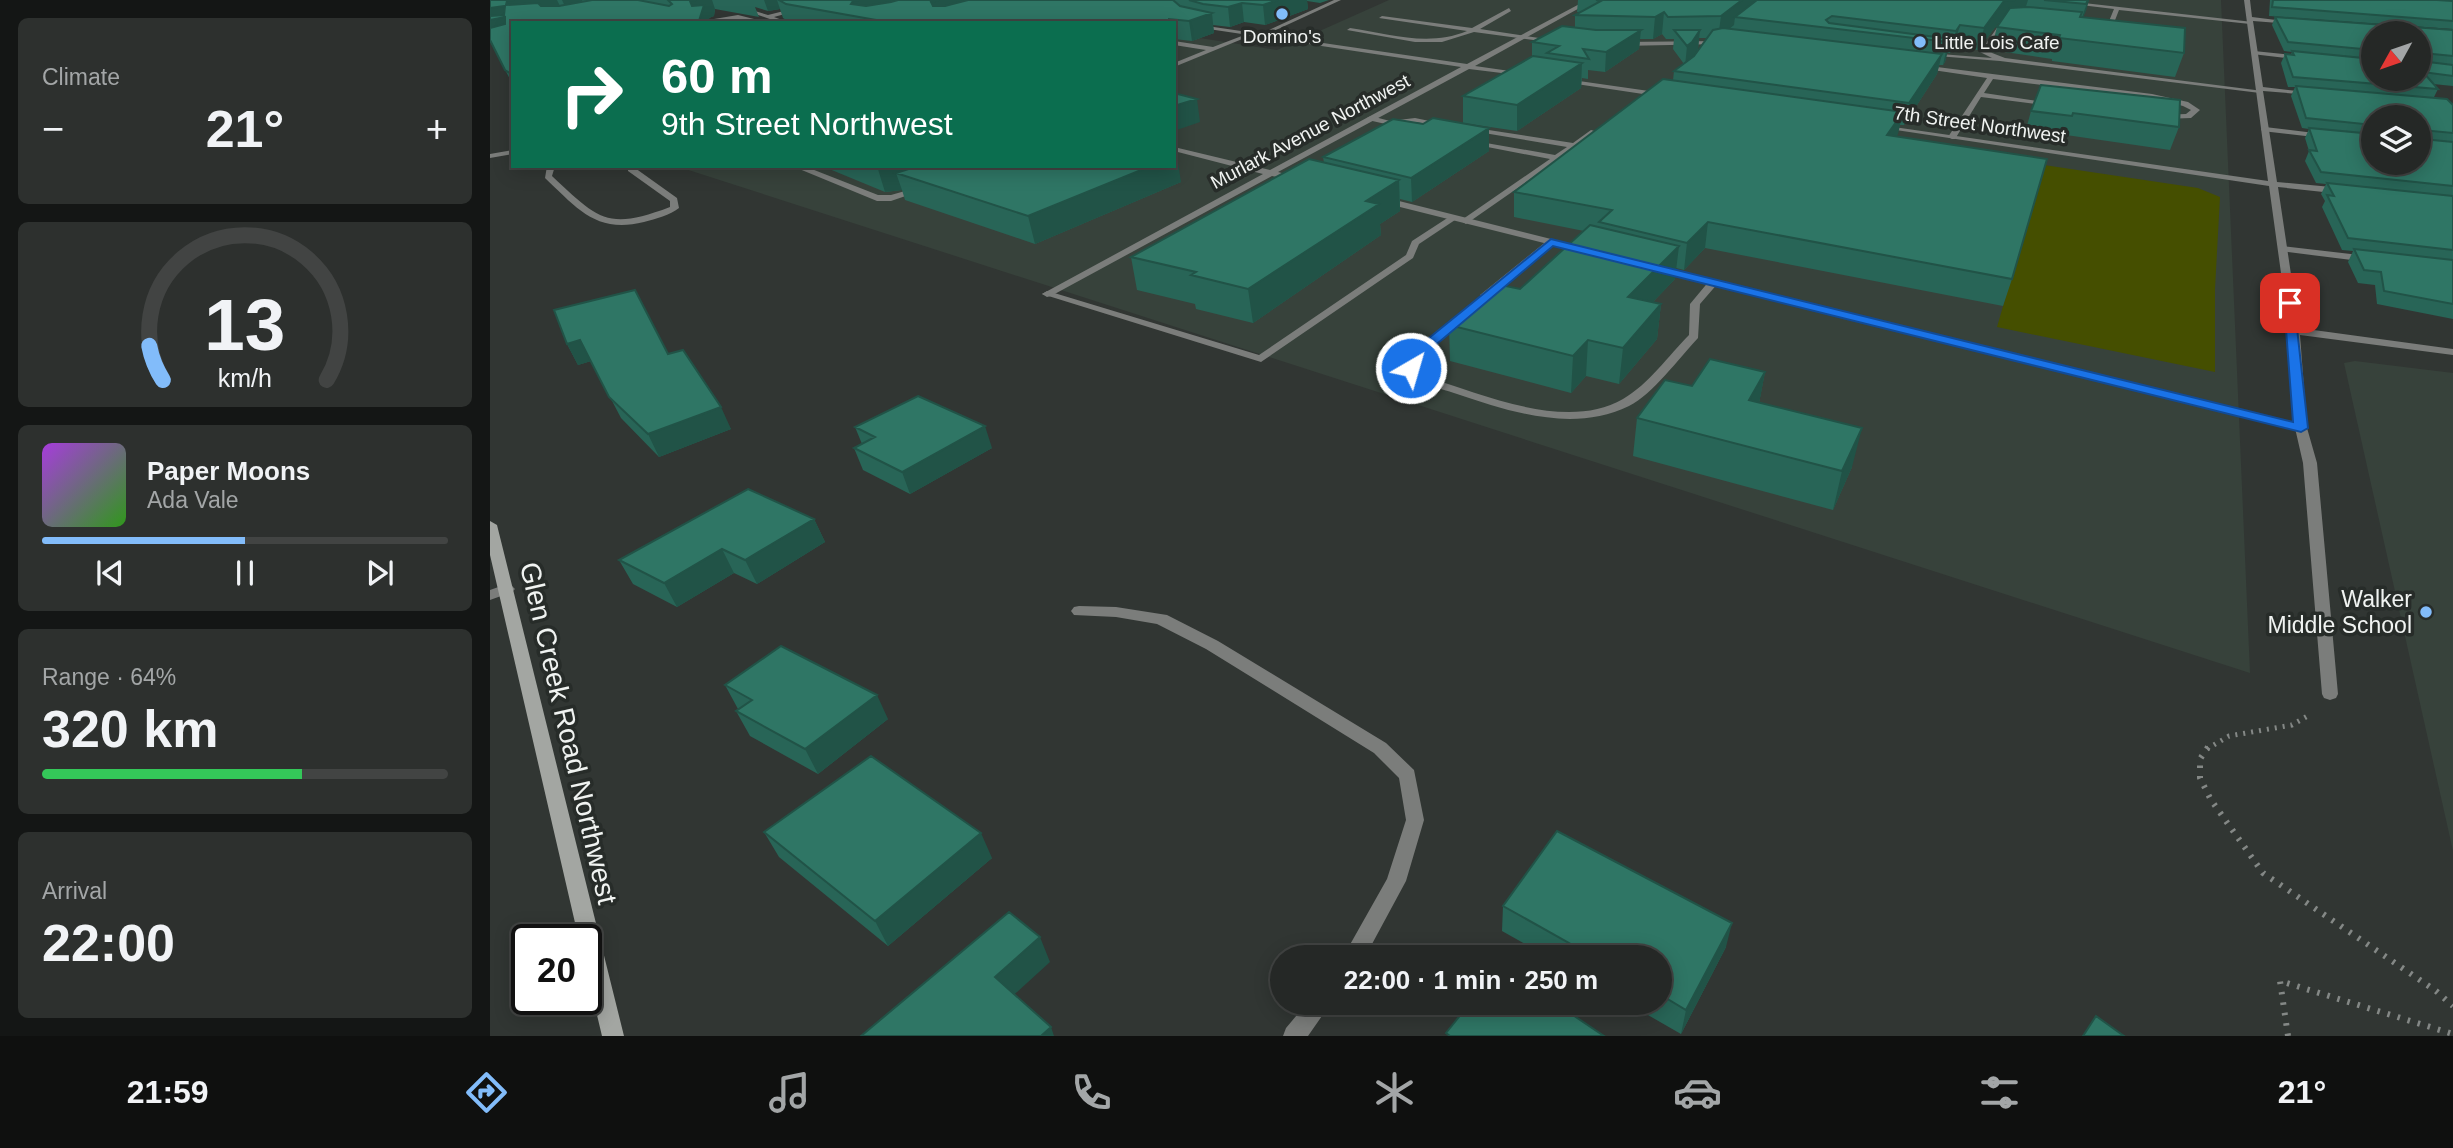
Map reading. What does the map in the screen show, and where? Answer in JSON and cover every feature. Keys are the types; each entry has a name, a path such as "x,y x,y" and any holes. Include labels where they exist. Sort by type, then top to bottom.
{"main road":[{"name":"Glen Creek Road Northwest","path":"490,525 499,592 613,1036"}],"street":[{"path":"1259,36 1338,0"},
{"name":"Murlark Avenue Northwest","path":"1452,218 1415,243 1410,256 1261,359 1047,294 1591,0"},
{"path":"2042,0 2250,21 2304,23"},
{"path":"2247,0 2294,331 2301,428 2310,463 2330,694"},
{"path":"1303,5 1318,7"},
{"path":"739,6 770,19"},
{"path":"760,20 802,8"},
{"path":"2107,33 2117,8"},
{"path":"1350,30 1428,41 1456,37 1509,10"},
{"path":"714,21 738,17 751,19"},
{"path":"1382,18 1560,41"},
{"path":"1183,20 1207,28 1533,76"},
{"path":"2004,60 1983,52 2001,26 2022,24"},
{"path":"2095,32 2120,35"},
{"path":"1176,64 1249,34"},
{"path":"1721,42 1732,34"},
{"path":"1176,43 1213,49"},
{"path":"1608,44 1735,44"},
{"path":"1702,57 1706,44"},
{"path":"2254,53 2316,59"},
{"path":"1919,54 2004,60 2260,90 2315,93"},
{"path":"1913,66 2152,96 2185,104 2196,110 2188,116 2149,115"},
{"path":"1952,137 1990,77"},
{"path":"1560,80 1679,97"},
{"path":"1641,100 1669,85"},
{"path":"1981,95 2059,105"},
{"path":"1371,118 1390,123 1415,120 1455,127"},
{"path":"1390,123 1396,129 1410,132"},
{"name":"7th Street Northwest","path":"1870,125 2273,184 2356,193"},
{"path":"1468,129 1575,146"},
{"path":"2265,129 2334,138"},
{"path":"1466,221 1597,130"},
{"path":"1464,141 1558,158"},
{"path":"1176,150 1309,182"},
{"path":"490,156 511,152"},
{"path":"550,168 548,176 589,213 604,221 630,221 675,208 674,200 631,168"},
{"path":"801,168 877,198 904,195 930,187"},
{"path":"1374,198 1592,252"},
{"path":"1551,242 1413,357 1411,368 1422,379 1541,414 1578,417 1626,403 1694,336 1695,304 1714,282"},
{"path":"2283,249 2374,259"},
{"path":"1646,266 2301,428"},
{"path":"2294,331 2453,352"},
{"path":"1079,611 1116,612 1161,620 1212,645 1380,748 1408,775 1415,820 1396,881 1361,945"},
{"path":"1294,1036 1311,1015"}],"path":[{"path":"2330,694 2307,717 2292,725 2229,736 2209,746 2200,759 2200,778 2211,800 2263,873 2436,991 2453,1006"},
{"path":"2288,1036 2280,981 2453,1034"}],"shaded area":[{"path":"1389,0 2221,0 2250,673 682,168 1176,168 1176,34 1277,50"},
{"name":"Walker Middle School","path":"2355,361 2453,373 2453,851 2344,363"}],"green space":[{"path":"2044,165 2198,188 2220,197 2215,289 2215,372 1997,327"}],"building":[{"path":"490,0 514,0 507,1 506,5 538,3 541,6 559,6 592,0 638,0 669,6 672,4 668,0 696,0 690,1 692,6 704,5 699,21 511,21 511,74 505,70 490,40 490,28 505,24 505,17 490,20 490,16 504,15 505,6 490,8"},
{"path":"779,0 859,0 851,4 866,6 898,0 939,0 931,2 933,6 945,6 968,0 1173,0 1180,6 1212,13 1189,21 882,21 786,4"},
{"path":"1189,0 1278,0 1263,5 1242,3 1228,7"},
{"path":"1596,0 1742,0 1721,16 1668,17 1664,12 1655,17 1575,15 1601,1"},
{"path":"1757,0 2015,0 2004,1 1984,28 1960,25 1956,31 1832,16 1826,20 1829,23 1951,39 1948,42 1735,17"},
{"path":"2044,0 2088,0 2086,4"},
{"path":"2273,0 2453,1 2453,21 2272,7"},
{"path":"2010,8 2082,12 2080,17 2185,28 2184,53 2059,38 2060,35 1997,27"},
{"path":"2275,17 2361,23 2361,49 2288,42"},
{"path":"1562,26 1596,30 1641,30 1606,52 1583,49 1589,59 1547,53 1559,46 1532,42"},
{"path":"1723,28 1942,54 1909,103 1674,71 1694,56 1713,30"},
{"path":"2431,28 2453,30 2453,56 2431,54"},
{"path":"1674,30 1700,30 1687,46"},
{"path":"2292,51 2361,58 2361,83 2293,77 2285,54 2294,55"},
{"path":"1533,56 1582,63 1517,105 1463,96"},
{"path":"2431,62 2453,65 2453,76 2431,73"},
{"path":"1663,79 1903,112 1887,135 2047,159 2012,279 1708,222 1687,243 1599,222 1612,210 1514,192"},
{"path":"2041,85 2180,100 2179,127 2073,113 2072,116 2031,111"},
{"path":"2296,86 2447,99 2453,105 2453,133 2431,131 2431,105 2361,105 2361,124 2306,118"},
{"path":"1176,94 1197,99 1176,105"},
{"path":"1433,118 1489,128 1411,178 1323,157 1393,119 1423,124"},
{"path":"2309,128 2361,133 2361,175 2431,175 2431,140 2453,142 2453,186 2321,172 2309,150 2317,151"},
{"path":"1309,159 1399,180 1366,201 1379,204 1248,289 1191,275 1196,272 1131,257"},
{"path":"912,168 1146,168 1028,216 896,173"},
{"path":"2327,183 2453,196 2453,250 2348,238 2327,195 2334,196"},
{"path":"1590,225 1679,246 1628,297 1661,304 1623,348 1588,340 1573,356 1449,325 1496,284 1520,289"},
{"path":"2354,249 2453,260 2453,304 2384,291 2381,272 2364,270"},
{"path":"635,290 668,354 683,350 721,407 648,434 609,397 580,340 567,344 554,310"},
{"path":"1710,359 1765,372 1749,400 1862,428 1842,471 1637,418 1665,380 1692,386"},
{"path":"918,396 985,426 902,472 854,448 875,437 855,427"},
{"path":"748,489 814,519 745,560 722,549 664,583 619,560"},
{"path":"781,646 877,695 805,749 736,711 752,700 725,685"},
{"path":"871,756 981,833 875,921 764,832"},
{"path":"1557,831 1732,923 1686,1010 1672,1002 1672,945 1573,945 1503,906"},
{"path":"1009,912 1040,937 995,977 1051,1027 1041,1036 861,1036"},
{"path":"1460,1015 1573,1015 1604,1036 1450,1036 1446,1033"},
{"path":"2096,1016 2124,1036 2083,1036"}],"place":[{"name":"Domino's","path":"1282,14"},
{"name":"Little Lois Cafe","path":"1920,42"},
{"name":"Walker Middle School","path":"2426,612"}],"route":[{"path":"1411,368 1413,357 1551,242 2301,428 2290,303"}]}
